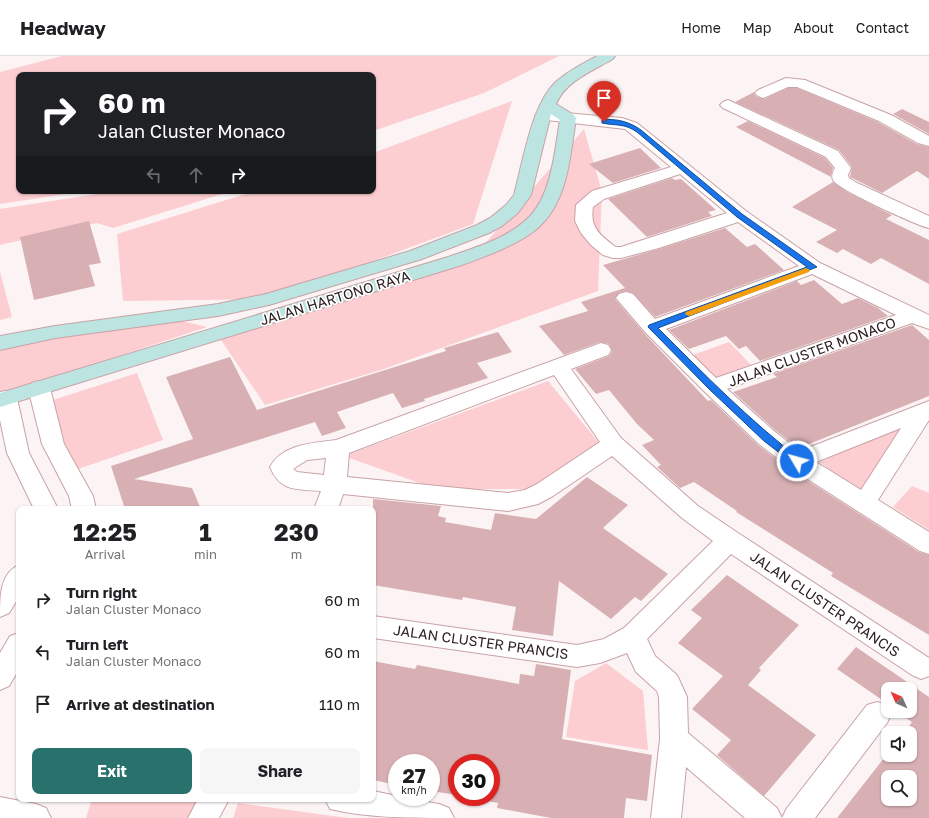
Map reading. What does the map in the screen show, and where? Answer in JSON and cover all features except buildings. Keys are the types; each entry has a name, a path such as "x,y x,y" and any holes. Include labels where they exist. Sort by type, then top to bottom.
{"street":[{"name":"JALAN HARTONO RAYA","path":"0,343 55,332 218,310 269,299 416,255 476,232 496,222 512,209 522,195 545,111 553,94 563,83 608,56"},
{"path":"764,93 786,82 800,83 885,118 924,140 929,141"},
{"path":"728,105 832,154 842,168 840,175 841,180 851,187 929,223"},
{"path":"545,111 568,118"},
{"name":"JALAN HARTONO RAYA","path":"3,399 455,261 494,246 520,232 536,220 544,210 557,180 568,118"},
{"name":"JALAN CLUSTER MONACO","path":"568,118 622,123 631,126 740,216 813,267 921,320"},
{"path":"683,168 598,196 585,205 583,213 584,225 606,250 614,254 633,250 740,216"},
{"path":"652,327 813,267"},
{"name":"JALAN CLUSTER MONACO","path":"626,298 652,327 712,387 767,438 797,461 929,544"},
{"path":"218,310 230,330"},
{"name":"JALAN CLUSTER MONACO","path":"712,387 921,320"},
{"path":"601,350 338,448 302,453 288,459 282,467 284,474 292,480 335,483 508,502 530,498 545,490 613,444"},
{"name":"JALAN CLUSTER PRANCIS","path":"558,366 613,444 690,512 729,540 921,667"},
{"path":"39,388 52,444 81,496 83,506"},
{"path":"3,399 18,453 44,506"},
{"path":"797,461 927,410"},
{"path":"864,504 927,410"},
{"path":"327,506 335,483 338,448"},
{"name":"JALAN CLUSTER PRANCIS","path":"376,627 577,656 596,653 616,647 633,636 729,540"},
{"path":"0,606 16,580"},
{"path":"633,636 645,664 667,683 673,697 674,739 666,818"},
{"path":"0,678 16,649"},
{"path":"797,818 877,714"},
{"path":"674,739 767,818"},
{"path":"203,818 212,802"},
{"path":"356,802 439,818"},
{"path":"0,811 36,818"}],"shaded area":[{"path":"62,56 559,56 484,93 376,130 376,72 16,72 16,194 66,194 0,204 0,72"},
{"path":"512,101 473,224 271,299 123,301 117,234 245,194 376,194 376,152"},
{"path":"584,129 602,192 598,291 384,369 265,405 221,340 317,297 484,245"},
{"path":"97,194 222,194 113,228 97,223 0,245 0,209"},
{"path":"0,272 12,317 0,320"},
{"path":"158,315 207,327 0,395 0,348"},
{"path":"729,342 754,368 718,381 693,355"},
{"path":"137,373 163,440 72,471 53,400"},
{"path":"548,381 600,444 529,489 436,489 344,456"},
{"path":"910,421 863,496 820,462"},
{"path":"912,486 929,493 929,530 893,507"},
{"path":"606,663 643,691 648,750 566,737 575,681"},
{"path":"91,802 200,802 195,818 86,818"},
{"path":"238,803 348,818 233,818"}],"slow traffic":[{"path":"689,314 806,270"}],"route":[{"path":"604,122 622,123 639,131 740,216 813,267 652,327 712,387 767,438 797,461"}]}
